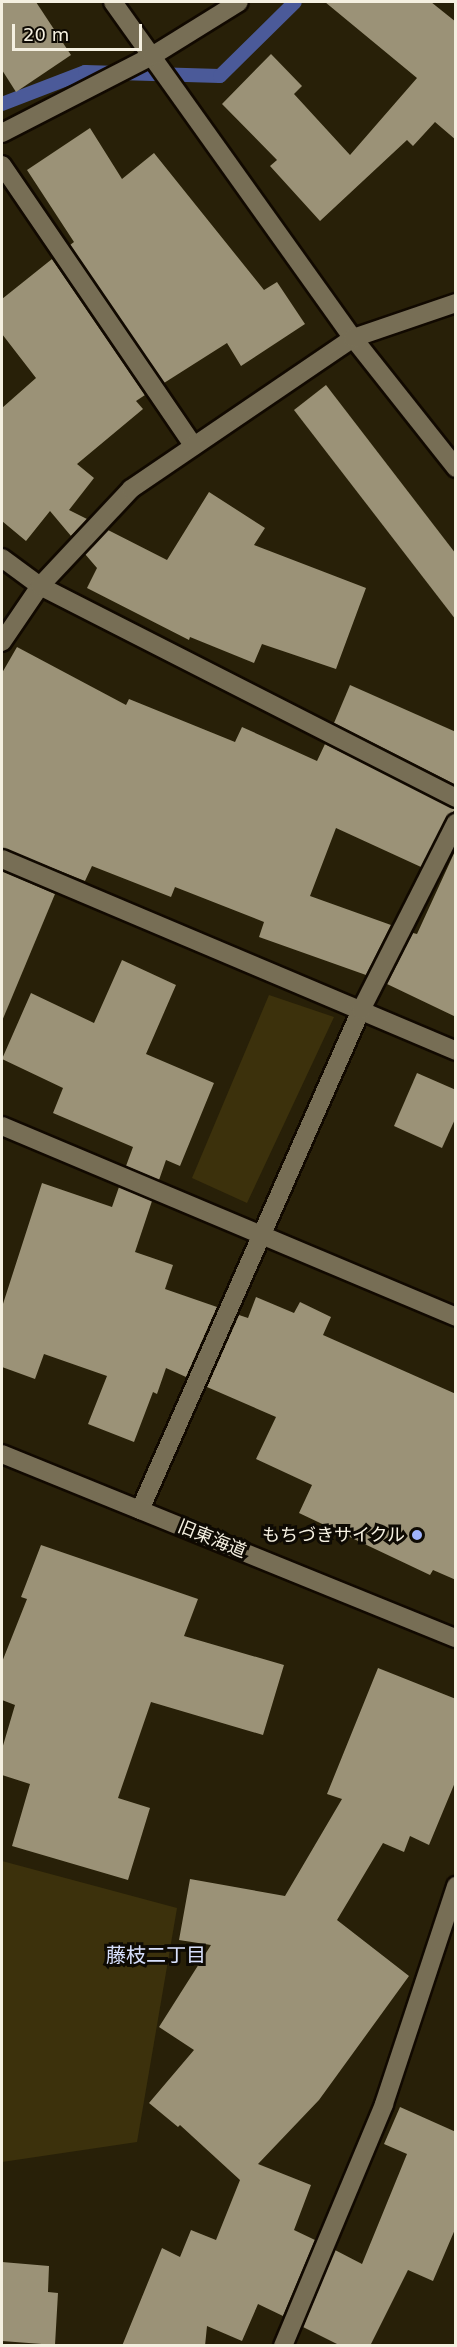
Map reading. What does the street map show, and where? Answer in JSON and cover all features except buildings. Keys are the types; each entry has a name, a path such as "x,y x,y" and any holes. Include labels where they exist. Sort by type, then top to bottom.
{"street":[{"path":"113,2 354,338 456,468"},
{"path":"2,133 152,56 239,2"},
{"path":"2,165 194,446"},
{"path":"2,642 40,586 130,489 354,338 456,303"},
{"path":"2,558 40,586 456,798"},
{"path":"140,1510 361,1010 456,823"},
{"path":"2,859 456,1051"},
{"path":"2,1126 262,1233 456,1317"},
{"name":"旧東海道","path":"2,1454 456,1638"},
{"path":"283,2346 384,2104 456,1886"}],"shaded area":[{"path":"269,995 334,1017 247,1203 192,1178"},
{"path":"2,1861 177,1908 137,2142 2,2162"}],"waterway":[{"path":"2,104 85,72 220,76 295,2"}],"place":[{"name":"もちづきサイクル","path":"417,1535"}],"district":[{"name":"藤枝二丁目","path":"156,1955"}]}
